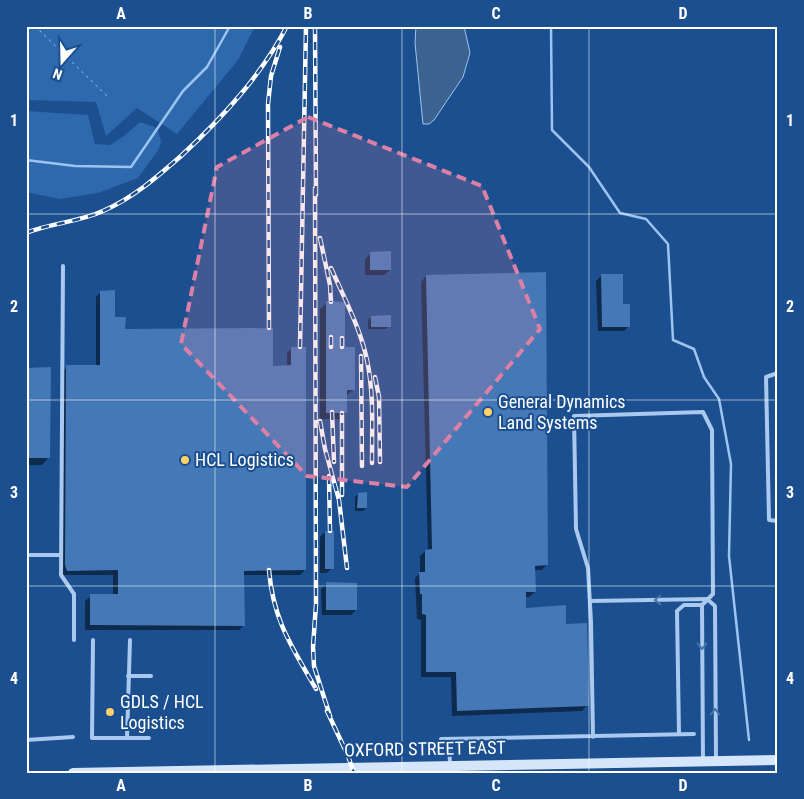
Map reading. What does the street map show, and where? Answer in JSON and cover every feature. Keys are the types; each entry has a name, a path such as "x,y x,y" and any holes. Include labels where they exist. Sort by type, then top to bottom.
{"main road":[{"name":"OXFORD STREET EAST","path":"73,773 778,760"}],"lane":[{"path":"63,266 61,575 74,594 74,640"},
{"path":"778,373 766,377 769,520 778,521"},
{"path":"593,737 590,601 588,568 576,529 574,416 703,412 712,430 713,594 702,605 703,761"},
{"path":"26,555 62,555"},
{"path":"590,601 707,599 715,606 716,761"},
{"path":"679,734 677,611 684,605 702,605"},
{"path":"93,640 92,738 149,738"},
{"path":"126,738 130,640"},
{"path":"128,676 151,676"},
{"path":"441,739 694,734"},
{"path":"26,740 73,737"},
{"path":"448,739 450,765"}],"path":[{"path":"36,26 107,96"}],"highlighted area":[{"path":"308,117 482,186 540,329 407,487 307,476 181,344 217,167"}],"shaded area":[{"path":"26,26 255,26 238,60 177,134 137,108 106,136 96,102 26,100"},
{"path":"416,26 464,26 470,53 463,77 434,120 429,124 423,124 415,43"},
{"path":"26,111 88,115 95,144 110,145 140,122 157,128 161,141 159,149 138,178 98,193 60,199 26,192"}],"building":[{"path":"391,251 391,270 370,270 370,252"},
{"name":"General Dynamics Land Systems","path":"546,272 548,565 535,566 536,592 526,592 526,608 566,605 566,624 587,623 589,706 457,711 456,672 426,672 426,615 422,614 422,594 420,594 419,572 425,572 425,550 432,549 426,275"},
{"path":"601,274 623,274 623,304 630,304 630,327 602,327"},
{"name":"HCL Logistics","path":"115,290 115,317 126,317 125,329 273,328 273,366 291,365 291,347 306,347 306,570 244,571 245,626 90,625 90,594 118,594 118,570 67,571 65,565 66,365 100,365 100,291"},
{"path":"326,301 345,302 345,347 355,347 355,390 347,390 347,413 326,413"},
{"path":"391,315 391,327 371,327 371,316"},
{"path":"51,367 50,458 26,458 26,368"},
{"path":"367,492 367,508 357,508 358,493"},
{"path":"325,531 334,531 334,569 325,569"},
{"path":"326,582 357,583 357,610 326,610"}],"waterway":[{"path":"26,160 75,166 131,167 183,91 207,67 230,26"},
{"path":"551,26 552,130 589,167 620,213 646,219 668,244 673,340 694,349 704,377 719,399 731,464 729,556 749,740"}],"railway":[{"path":"26,233 94,215 114,206 154,179 196,142 240,96 265,62 287,26"},
{"path":"300,347 306,26"},
{"path":"315,26 316,195"},
{"path":"269,328 268,104 271,76 280,47"},
{"path":"315,188 316,604 313,647 314,666 330,716"},
{"path":"320,238 330,285 331,302"},
{"path":"331,268 356,324 367,360 372,398 372,463"},
{"path":"331,337 331,347"},
{"path":"342,338 342,347"},
{"path":"361,356 362,466"},
{"path":"375,377 379,397 380,462"},
{"path":"332,412 334,462"},
{"path":"342,413 342,495"},
{"path":"320,421 325,449 339,500 347,568"},
{"path":"329,476 330,531"},
{"path":"269,570 271,588 279,619 316,689"},
{"path":"327,711 354,773"}],"place":[{"name":"General Dynamics Land Systems","path":"488,412"},
{"name":"HCL Logistics","path":"185,460"},
{"name":"GDLS / HCL Logistics","path":"110,712"}]}
